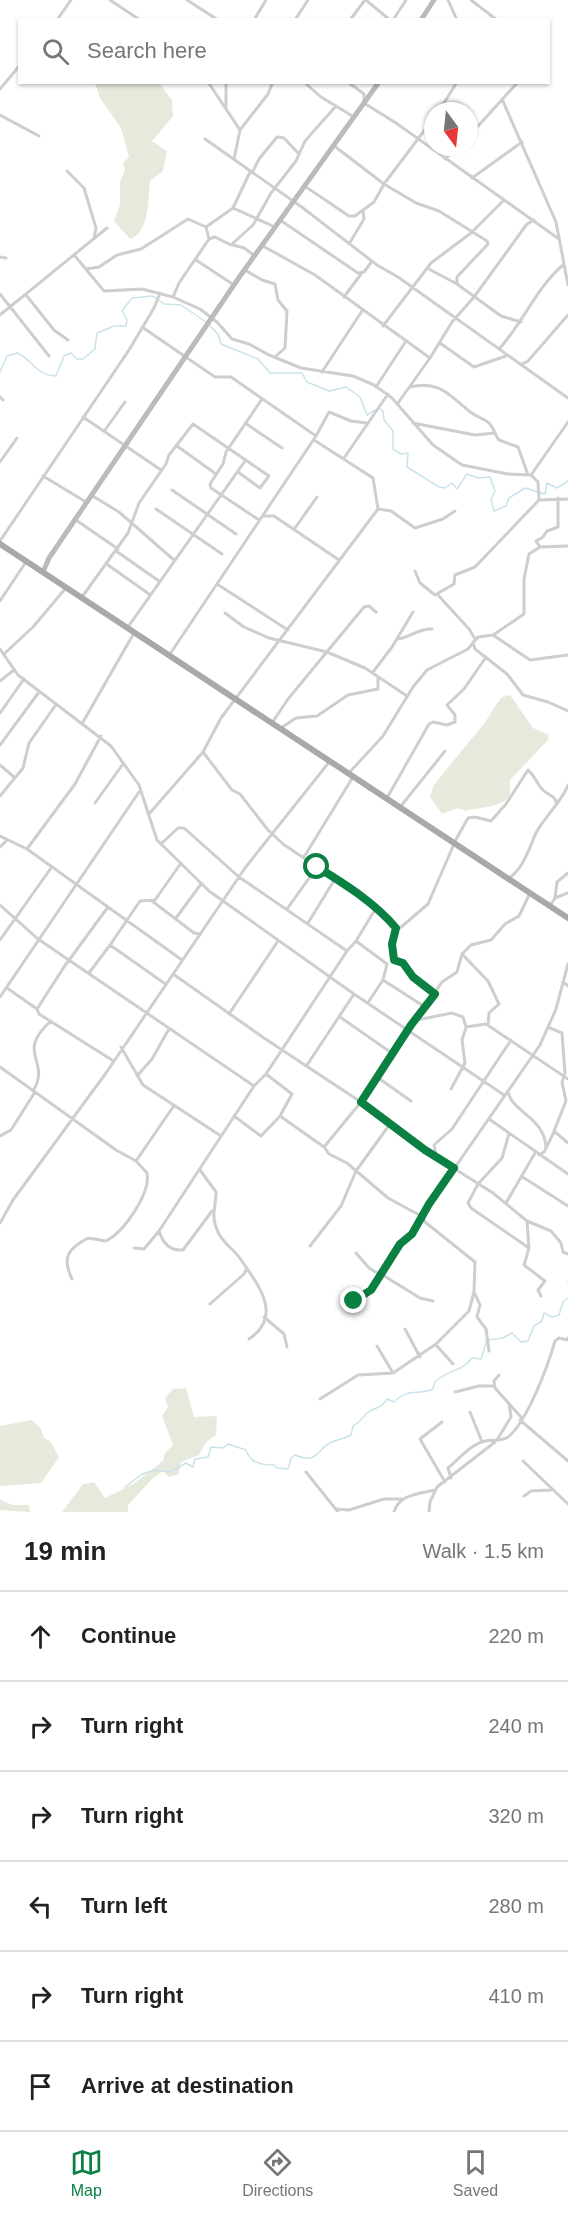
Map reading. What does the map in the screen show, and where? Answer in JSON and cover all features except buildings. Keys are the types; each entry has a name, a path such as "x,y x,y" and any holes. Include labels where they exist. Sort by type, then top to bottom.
{"main road":[{"path":"0,543 568,918"}],"street":[{"path":"58,18 71,0"},
{"path":"110,0 137,18"},
{"path":"187,0 196,1 215,18"},
{"path":"255,18 266,0"},
{"path":"296,18 308,0"},
{"path":"352,18 365,0 389,18"},
{"path":"393,18 406,0"},
{"path":"422,18 434,0"},
{"path":"448,0 456,18"},
{"path":"471,0 494,18"},
{"path":"0,90 18,67"},
{"path":"208,84 240,130"},
{"path":"226,84 226,109"},
{"path":"234,159 240,130 268,94 272,84"},
{"path":"307,84 354,117"},
{"path":"351,84 364,94 364,103"},
{"path":"43,572 49,558 185,356 378,84"},
{"path":"445,102 456,84"},
{"path":"478,127 516,84"},
{"path":"502,99 553,213 568,285"},
{"path":"364,103 559,239"},
{"path":"231,244 248,231 274,189 296,161 298,153 321,121 336,106"},
{"path":"0,115 39,136"},
{"path":"306,188 349,216 363,210 374,202 384,184 424,130"},
{"path":"206,227 233,208 259,159 277,137 284,138 295,147 298,153"},
{"path":"206,139 295,202 372,261 568,398"},
{"path":"472,178 522,142"},
{"path":"333,145 384,184 416,203 439,211 487,241 488,247 456,277 457,284"},
{"path":"445,159 448,156"},
{"path":"67,171 84,188 96,228 93,240"},
{"path":"383,326 427,268 472,232 504,200"},
{"path":"233,208 255,220 275,227"},
{"path":"349,244 364,219 363,210"},
{"path":"86,269 99,267 117,255 141,249 188,219 206,227"},
{"path":"280,220 316,247 361,274"},
{"path":"398,403 455,318 474,297 527,224 534,220"},
{"path":"206,227 209,239"},
{"path":"0,315 75,256 106,228"},
{"path":"173,297 176,287 209,239 215,237 244,248 255,256"},
{"path":"263,246 315,274 362,311 430,358"},
{"path":"75,256 104,291 142,289 160,292 190,303 232,339 249,344 301,368 353,376 376,387 398,403 433,445 462,465 530,475"},
{"path":"0,257 6,258"},
{"path":"196,260 234,285"},
{"path":"344,297 372,261"},
{"path":"499,349 521,322 543,287 564,265"},
{"path":"427,268 457,284 501,316 521,322"},
{"path":"245,270 262,280 275,284 278,300 287,311 285,348 274,357"},
{"path":"0,543 142,327 160,292"},
{"path":"0,294 49,356"},
{"path":"26,295 54,330 68,340"},
{"path":"322,372 362,311"},
{"path":"522,364 568,315"},
{"path":"142,327 215,377 231,377 315,436"},
{"path":"376,387 406,341"},
{"path":"440,343 474,368 507,356"},
{"path":"410,387 426,386 446,391 456,397 467,410 489,423 498,440 518,447 530,475 538,482 539,500"},
{"path":"344,458 388,394"},
{"path":"259,520 210,486 223,464 228,448 262,398"},
{"path":"105,430 125,402"},
{"path":"170,656 314,440 329,412 351,422 368,423"},
{"path":"83,417 161,470"},
{"path":"530,475 568,422"},
{"path":"245,423 282,448"},
{"path":"413,423 475,435 495,433"},
{"path":"82,598 108,565 131,524 139,503 193,424 269,476 260,489 238,472"},
{"path":"0,462 17,438"},
{"path":"148,815 203,752 221,718 237,699 260,663 288,630 378,509 373,478 314,440"},
{"path":"177,446 216,474"},
{"path":"127,628 149,594 194,536 245,460"},
{"path":"43,476 86,502"},
{"path":"172,490 236,534"},
{"path":"91,495 119,512 131,524 164,548 174,560"},
{"path":"295,528 317,497"},
{"path":"540,548 536,541 547,531 558,527 558,498"},
{"path":"438,595 454,584 455,575 475,567 539,500 568,499"},
{"path":"156,509 222,554"},
{"path":"378,509 391,511 415,528 443,519 455,511"},
{"path":"263,516 270,514 295,528 339,560"},
{"path":"75,519 160,582"},
{"path":"304,857 350,775 383,736 407,696 427,670 468,649 474,641 485,634 493,634 526,612 524,593 527,559 532,551 540,548 568,546"},
{"path":"0,601 27,562"},
{"path":"108,565 149,594"},
{"path":"415,571 420,583 438,595 469,629 475,649 507,674 523,695 549,702 568,711"},
{"path":"217,584 288,630"},
{"path":"3,654 33,627 66,588"},
{"path":"272,723 288,699 364,607 369,606 376,612"},
{"path":"373,672 398,639 413,612"},
{"path":"225,613 244,627 280,640 327,652 373,672 407,696"},
{"path":"398,639 411,636 423,628 432,629"},
{"path":"83,722 134,633"},
{"path":"493,634 530,660 568,654"},
{"path":"0,649 14,670 55,706 83,722 101,736 140,790 160,844 201,884 222,902 354,994 504,1095"},
{"path":"386,799 429,724 433,722 447,725 455,722 455,715 447,705 464,689 486,657"},
{"path":"0,681 14,670"},
{"path":"279,728 296,718 317,716 348,695 378,689 378,676"},
{"path":"0,712 24,679"},
{"path":"0,745 39,692"},
{"path":"0,796 23,768 29,743 55,706"},
{"path":"27,849 75,784 101,736"},
{"path":"399,808 445,751"},
{"path":"203,752 232,790 240,794 283,844 376,908 396,928"},
{"path":"0,1223 2,1215 74,1118 164,983 173,974 239,877 330,762"},
{"path":"95,802 123,764"},
{"path":"0,765 14,777"},
{"path":"396,928 400,928 428,904 447,857 468,818 475,817 491,821 506,804 528,770 539,781 542,789 553,795 557,804"},
{"path":"507,879 516,872 532,846 535,835 568,784"},
{"path":"0,997 140,790"},
{"path":"160,844 178,828 184,828 239,877 308,922 347,951"},
{"path":"0,836 6,841 27,849 182,960"},
{"path":"0,847 6,841"},
{"path":"152,901 181,863"},
{"path":"287,909 317,867"},
{"path":"0,940 51,868"},
{"path":"550,906 555,898 557,882 568,873"},
{"path":"308,922 335,879"},
{"path":"176,918 201,884"},
{"path":"324,1147 361,1102 442,982 457,972 462,954 471,945 491,940 501,927 519,916 530,893"},
{"path":"555,898 568,893"},
{"path":"89,973 140,901 152,901 194,933 201,934"},
{"path":"0,905 38,939 254,1086"},
{"path":"37,1010 69,960 108,907"},
{"path":"134,1248 144,1249 159,1231 254,1086 266,1074 376,908"},
{"path":"396,928 392,944 394,960 403,963 413,977 435,994"},
{"path":"229,1014 279,940"},
{"path":"356,941 387,964 383,980 369,1002"},
{"path":"110,945 164,983"},
{"path":"462,954 488,981 499,1004 488,1016 488,1025"},
{"path":"347,1304 371,1290 400,1244 412,1234 429,1204 533,1055 549,1028 568,964"},
{"path":"173,974 506,1203 527,1221 551,1232 561,1243 563,1252 568,1254"},
{"path":"383,980 426,1007"},
{"path":"563,982 568,986"},
{"path":"7,988 37,1010 39,1014 112,1060"},
{"path":"307,1065 354,994"},
{"path":"416,1020 454,1013 463,1017 466,1027 462,1040 465,1059 451,1089"},
{"path":"340,1017 393,1054"},
{"path":"0,1136 11,1130 34,1092 39,1078 33,1043 51,1021"},
{"path":"466,1027 482,1023 488,1025 566,1077"},
{"path":"506,1203 521,1176 537,1154 546,1147 566,1101 563,1084 566,1077 562,1033 549,1028"},
{"path":"137,1076 152,1059 169,1029"},
{"path":"436,1157 434,1144 452,1129 511,1040"},
{"path":"121,1047 133,1064 143,1085 162,1096 173,1107 221,1136"},
{"path":"0,1067 116,1150 136,1161 145,1169 148,1177 135,1213 108,1240 88,1238 72,1251 66,1260 72,1279"},
{"path":"234,1116 261,1137 280,1116 292,1094 266,1074"},
{"path":"377,1077 411,1101"},
{"path":"508,1091 512,1103 538,1125 546,1147"},
{"path":"136,1161 173,1107"},
{"path":"280,1116 324,1147 329,1154 347,1163 388,1198 423,1218 474,1261 474,1292 469,1311 436,1344 420,1357 393,1372 358,1376 320,1399"},
{"path":"489,1119 568,1174"},
{"path":"310,1246 341,1206 356,1171 390,1124"},
{"path":"554,1131 568,1143"},
{"path":"509,1134 507,1148 502,1158 478,1184 469,1206 529,1248"},
{"path":"200,1170 216,1192 213,1210 219,1233 264,1293 264,1317 259,1332 249,1339"},
{"path":"521,1176 568,1206"},
{"path":"159,1231 163,1242 172,1249 183,1250 213,1210"},
{"path":"527,1221 529,1248 524,1264 545,1281 538,1290 541,1296"},
{"path":"356,1253 369,1268 420,1298 433,1302"},
{"path":"210,1304 246,1270"},
{"path":"474,1292 480,1305 477,1317 486,1329 489,1351"},
{"path":"264,1317 284,1334 287,1347"},
{"path":"405,1329 420,1357"},
{"path":"306,1472 337,1511 349,1510 384,1499 403,1499 435,1490 496,1441 510,1435 531,1405 555,1341 559,1338 568,1340"},
{"path":"436,1344 453,1364"},
{"path":"377,1346 393,1372"},
{"path":"494,1386 494,1381 499,1375"},
{"path":"456,1392 476,1386 494,1386 509,1401 521,1419 568,1461"},
{"path":"496,1441 512,1417 509,1401"},
{"path":"470,1412 482,1442"},
{"path":"442,1422 420,1439 445,1482"},
{"path":"451,1478 448,1468 467,1451 482,1442 496,1441"},
{"path":"523,1461 568,1504"},
{"path":"429,1512 435,1490"},
{"path":"524,1496 531,1491 551,1490"},
{"path":"394,1512 396,1505 403,1499"}],"shaded area":[{"path":"95,84 160,84 172,100 173,116 152,141 167,151 163,171 150,181 145,222 137,235 130,239 114,221 120,205 120,181 125,170 123,163 129,157 121,128 100,98"},
{"path":"510,695 533,728 549,735 548,740 510,780 510,794 503,802 466,811 458,808 442,814 430,797 433,786 486,721 502,697"},
{"path":"186,1388 194,1417 217,1416 216,1435 206,1442 199,1455 181,1462 178,1475 169,1477 163,1471 153,1478 128,1505 128,1512 62,1512 83,1484 94,1482 105,1498 133,1484 163,1461 165,1453 173,1445 162,1416 168,1407 165,1398 173,1389"},
{"path":"32,1420 41,1429 44,1438 50,1441 59,1457 41,1483 0,1486 0,1426"},
{"path":"0,1499 12,1505 29,1505 30,1512 0,1510"}],"waterway":[{"path":"0,372 7,356 17,353 43,373 56,376 64,356 71,353 77,359 83,359 95,349 97,333 114,326 126,326 127,320 122,311 132,298 153,296 164,304 181,305 206,322"},
{"path":"209,325 218,334 221,344 258,359 270,373 302,373 307,382 329,391 346,387 360,397 367,415 375,410"},
{"path":"380,409 383,411 384,420 393,431 393,449 401,454 408,453 407,467 439,487 445,488 452,483 457,489 467,474 478,478 490,477 495,491 491,499 494,511 506,506 509,498 525,488 545,494 547,483 557,488 568,481"},
{"path":"125,1487 142,1474 154,1470 170,1472 186,1463 193,1467 195,1459 208,1457 211,1447 223,1448 228,1444 246,1450 250,1458 257,1462 288,1469 291,1458 295,1455 303,1458 313,1457 332,1442 351,1435 353,1426 367,1413 383,1405 387,1399 394,1402 409,1393 433,1389 438,1379 464,1366 472,1358 481,1359 487,1340 503,1338 512,1333 521,1342 528,1341 534,1326 542,1321 544,1313 552,1317 559,1315 563,1302 568,1298"}],"route":[{"path":"317,867 390,918 396,928 392,944 394,960 403,963 413,977 435,994 411,1025 361,1102 425,1150 454,1168 429,1204 423,1218 412,1234 400,1244 371,1290 354,1301"}]}
